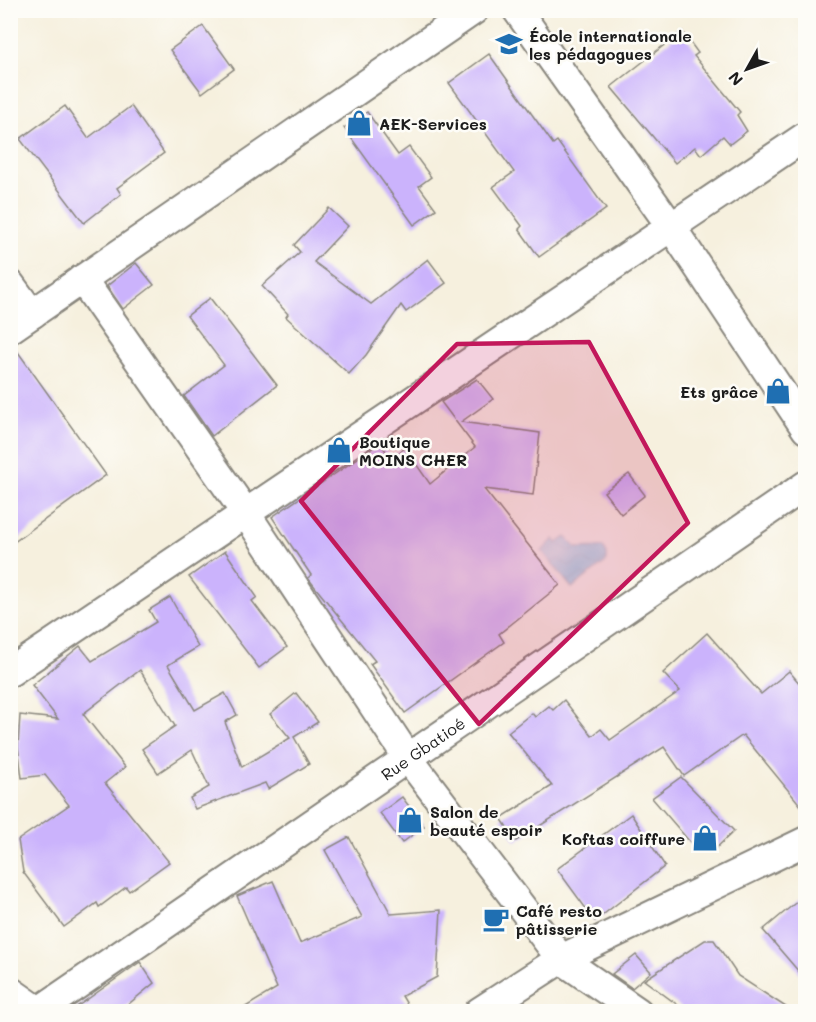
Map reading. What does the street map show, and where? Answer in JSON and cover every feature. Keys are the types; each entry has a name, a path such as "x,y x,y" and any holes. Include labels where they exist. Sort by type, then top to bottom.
{"street":[{"path":"10,284 21,321 474,10"},
{"path":"517,10 672,228 806,429"},
{"path":"10,672 247,515 806,136"},
{"path":"82,279 247,515 408,758 561,959 639,1011"},
{"name":"Rue Gbatioé","path":"39,1011 806,485"},
{"path":"479,1011 561,959 806,841"},
{"path":"10,991 39,1011"}],"highlighted area":[{"path":"589,342 688,523 479,724 301,501 457,344"}],"water":[{"path":"566,537 577,548 603,547 607,554 607,561 572,588 542,551 554,539 557,543"}],"building":[{"path":"203,26 234,69 202,93 170,50"},
{"path":"682,31 698,53 694,56 740,112 737,115 747,131 730,144 723,136 701,155 695,147 675,163 611,87"},
{"path":"489,54 553,144 557,141 606,209 539,257 519,229 522,226 493,187 514,172 449,83"},
{"path":"65,106 88,138 131,106 164,153 117,188 121,194 84,223 20,139"},
{"path":"367,112 398,155 409,147 431,177 419,186 436,209 414,225 344,128"},
{"path":"329,208 348,226 314,262 371,304 428,259 446,283 406,312 401,305 366,355 349,374 286,317 288,314 262,286 300,252 294,245"},
{"path":"136,263 154,285 123,309 107,286"},
{"path":"210,298 277,385 212,436 184,396 224,365 187,316"},
{"path":"10,345 13,345 106,475 10,545"},
{"path":"477,379 493,399 461,422 540,433 533,495 484,489 560,585 499,634 504,642 405,713 370,664 375,661 308,578 311,575 272,517 380,443 391,458 405,448 430,484 475,447 441,402"},
{"path":"629,474 645,495 621,514 604,492"},
{"path":"225,551 257,597 252,601 287,647 259,668 189,577"},
{"path":"170,597 198,647 168,665 195,710 225,693 237,715 225,722 242,767 290,738 270,714 296,693 318,722 294,737 309,764 268,789 265,783 195,809 190,798 209,787 192,750 158,773 142,749 175,726 140,670 83,714 125,767 105,783 169,862 129,891 126,887 99,907 97,903 64,927 23,872 18,840 69,805 45,775 22,778 18,746 20,715 58,719 32,685 80,646 92,661 156,622 149,610"},
{"path":"707,633 761,694 789,671 806,691 806,812 743,735 684,776 664,747 516,841 501,818 552,786 508,732 532,713 535,717 549,706 553,710 564,700 592,736 601,729 610,740 680,691 663,673"},
{"path":"681,777 734,831 712,852 703,843 696,849 652,798"},
{"path":"402,797 424,826 402,843 380,813"},
{"path":"631,814 665,866 595,921 557,869"},
{"path":"349,837 391,914 441,910 437,977 402,996 411,1011 239,1011 277,988 237,896 273,881 300,943 362,917 325,850"},
{"path":"806,894 806,980 763,930"},
{"path":"705,940 714,940 738,976 792,1011 686,1011 644,980"},
{"path":"636,955 651,972 632,988 612,974"},
{"path":"140,962 154,983 120,1011 71,1011"}],"place":[{"name":"École internationale les pédagogues","path":"509,44"},
{"name":"AEK-Services","path":"359,123"},
{"name":"Ets grâce","path":"778,391"},
{"name":"Boutique MOINS CHER","path":"339,450"},
{"name":"Salon de beauté espoir","path":"410,820"},
{"name":"Koftas coiffure","path":"705,838"},
{"name":"Café resto pâtisserie","path":"496,919"}]}
